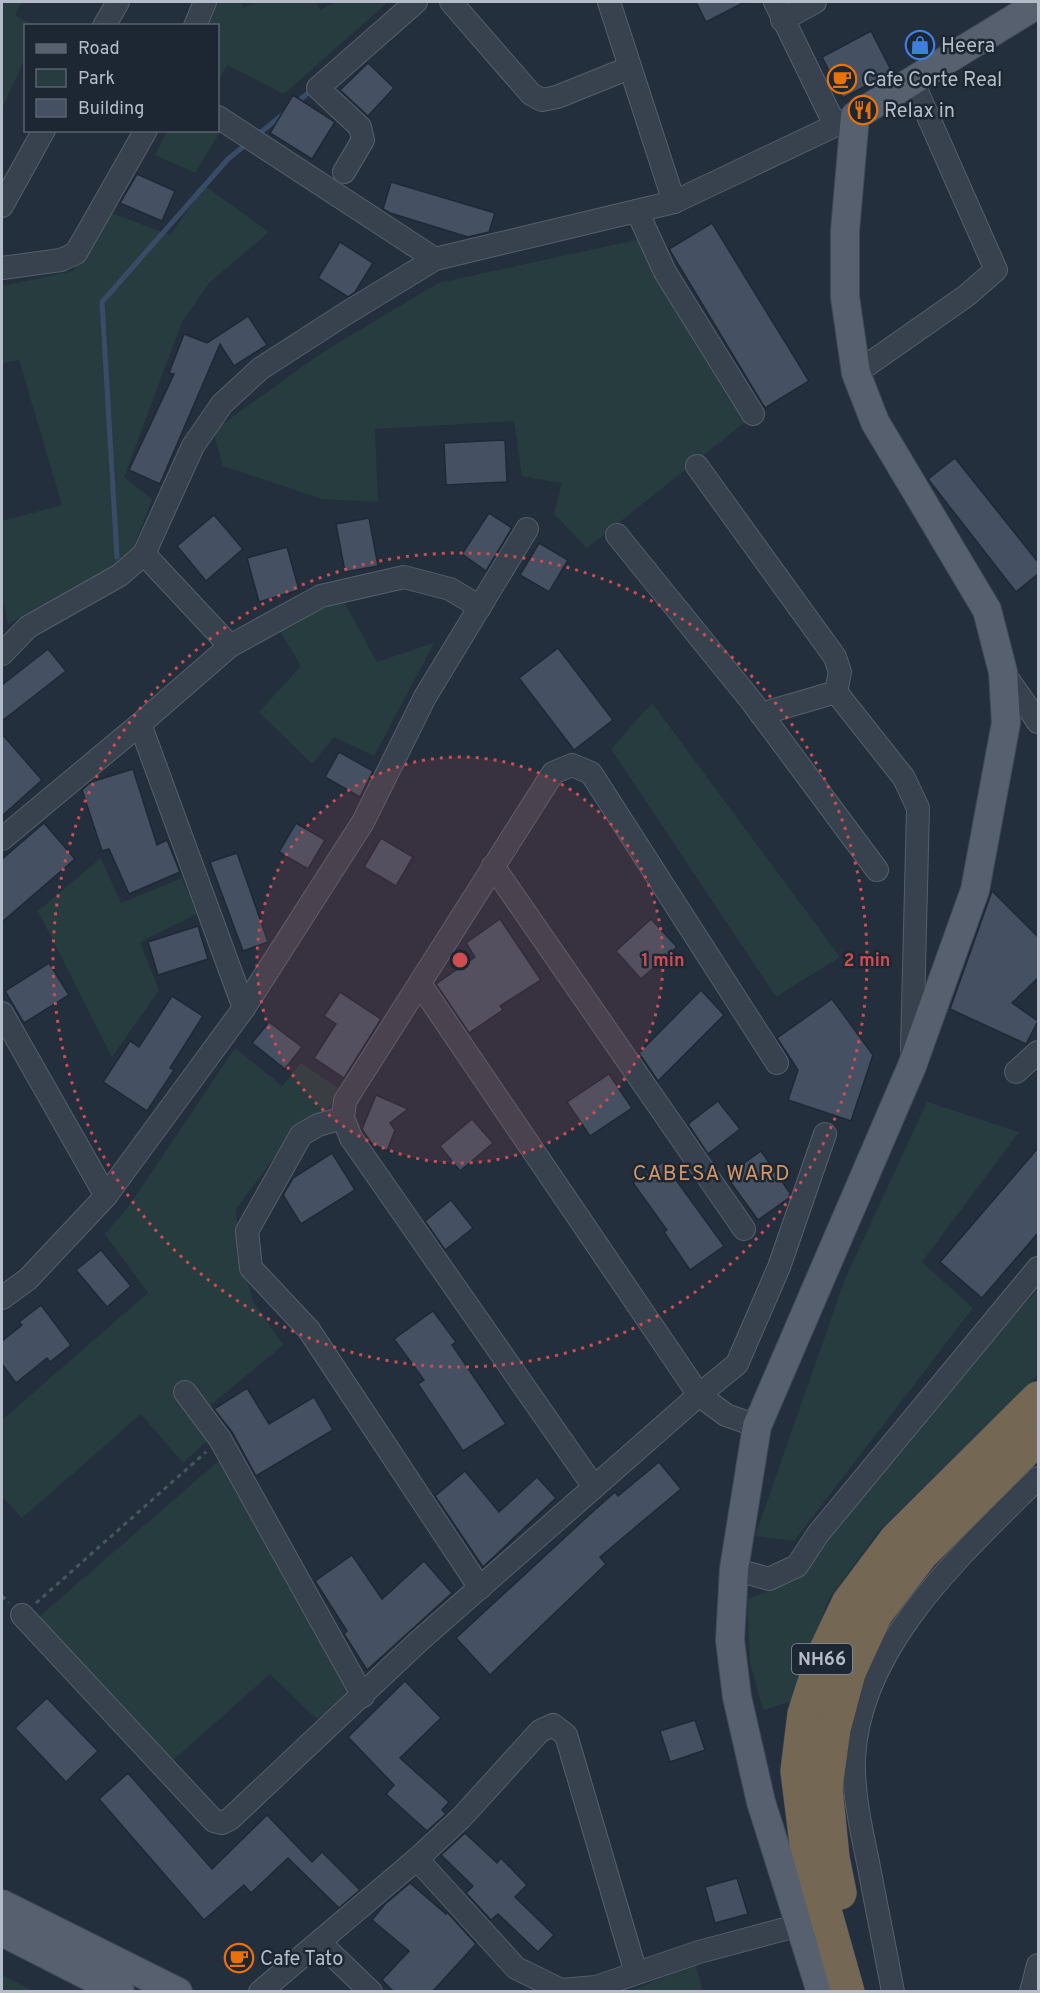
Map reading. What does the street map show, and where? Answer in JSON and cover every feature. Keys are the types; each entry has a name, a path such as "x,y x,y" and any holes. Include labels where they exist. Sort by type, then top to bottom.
{"highway":[{"name":"NH66","path":"848,1992 806,1843 796,1771 804,1714 822,1658 848,1603 896,1539 1038,1398"},
{"name":"NH66","path":"868,1992 847,1923 835,1869 826,1788 834,1729 849,1672 876,1614 922,1554 1038,1438"}],"main road":[{"path":"821,1992 761,1802 737,1697 730,1641 734,1569 757,1426 912,1066 975,890 1006,723 1003,672 987,610 875,422 856,373 845,297 845,121 1038,4"},
{"path":"2,1904 178,1992"},
{"path":"2,1932 120,1992"}],"street":[{"path":"105,24 117,2"},
{"path":"196,24 205,2"},
{"path":"344,172 363,140 360,127 318,88 416,2"},
{"path":"451,2 531,94 542,100 557,97 629,68"},
{"path":"609,2 674,202"},
{"path":"2,654 28,627 120,575 144,554 193,446 222,404 260,369 435,259 674,202 845,121 779,11 815,2"},
{"path":"856,373 966,296 996,270 912,80"},
{"path":"219,118 435,259"},
{"path":"2,206 43,132"},
{"path":"2,268 62,260 76,253 145,132"},
{"path":"637,211 665,272 753,414"},
{"path":"697,466 835,657 840,672 836,692 904,778 918,808 912,1066"},
{"path":"2,1298 28,1279 106,1196 244,1008 363,822 425,697 527,529"},
{"path":"617,535 761,714 877,870"},
{"path":"144,554 230,646"},
{"path":"2,839 230,646 321,596 404,577 450,589 480,607"},
{"path":"1003,672 1038,722"},
{"path":"761,714 836,692"},
{"path":"140,724 244,1008"},
{"path":"594,1487 351,1138 343,1118 345,1101 553,773 572,765 591,773 777,1063"},
{"path":"493,866 744,1229"},
{"path":"420,984 699,1395 726,1415 757,1426"},
{"path":"2,1013 106,1196"},
{"path":"1016,1072 1038,1052"},
{"path":"343,1118 318,1125 301,1135 247,1231 251,1268 309,1330 480,1588"},
{"path":"22,1615 214,1821 230,1820 480,1588 737,1364 779,1267 825,1134"},
{"path":"734,1569 769,1579 798,1566 819,1534 1038,1268"},
{"path":"185,1392 220,1439 363,1696"},
{"path":"893,1992 859,1818 854,1760 860,1720 872,1680 892,1643 963,1552 1038,1478"},
{"path":"260,1992 417,1859 460,1818 540,1731 553,1725 566,1735 636,1973"},
{"path":"417,1859 516,1968 561,1990 596,1987 699,1952 800,1925"},
{"path":"320,1943 371,1992"},
{"path":"1031,1992 1038,1965"}],"path":[{"path":"22,1615 220,1439"}],"green space":[{"path":"2,2 22,2 15,15 31,24 24,24 24,60 2,109"},
{"path":"212,2 241,2 243,7 260,2 316,2 320,10 336,2 388,2 284,94 227,65 219,78 219,24 204,24"},
{"path":"166,132 220,132 195,173 155,155"},
{"path":"205,186 269,232 209,283 182,322 124,477 152,499 127,564 8,624 2,594 2,521 62,505 19,360 2,363 2,286 73,271 109,212 170,235"},
{"path":"641,239 749,419 587,548 554,514 562,483 522,476 514,421 375,429 378,502 322,499 223,466 213,431 320,354 438,283"},
{"path":"343,600 377,662 434,643 374,756 334,737 312,764 259,712 301,666 278,628"},
{"path":"652,703 840,957 776,997 611,749"},
{"path":"101,858 121,903 182,878 197,914 140,942 159,990 112,1057 38,911"},
{"path":"235,1048 282,1086 301,1063 341,1090 330,1107 296,1128 236,1209 239,1252 253,1301 283,1345 207,1408 219,1430 183,1463 141,1414 22,1518 2,1496 2,1420 148,1293 105,1234 129,1206"},
{"path":"927,1102 1019,1132 922,1262 973,1308 794,1541 755,1536 845,1279"},
{"path":"1038,1290 1038,1375 878,1532 828,1600 795,1700 763,1710 750,1663 747,1599 796,1581 982,1348"},
{"path":"222,1458 349,1695 317,1719 270,1674 172,1761 39,1617"},
{"path":"695,1963 703,1991 629,1992"},
{"path":"2,1975 33,1991 2,1991"}],"building":[{"path":"696,2 745,2 706,22"},
{"path":"871,31 892,72 843,98 822,57"},
{"path":"368,63 394,88 368,116 340,90"},
{"path":"293,95 335,122 312,159 270,133"},
{"path":"137,174 175,191 162,221 120,203"},
{"path":"391,182 495,213 489,232 468,237 390,213 383,209"},
{"path":"712,223 809,381 765,408 669,249"},
{"path":"340,242 373,263 355,292 348,297 318,278"},
{"path":"248,316 267,345 234,366 220,344 160,484 129,470 174,374 169,373 184,334 207,343"},
{"path":"505,440 507,482 446,485 444,443"},
{"path":"955,458 1038,562 1038,574 1016,592 928,479"},
{"path":"489,513 512,528 486,571 462,554"},
{"path":"214,515 243,549 206,581 177,546"},
{"path":"369,518 378,566 345,572 336,524"},
{"path":"539,543 568,560 549,592 520,575"},
{"path":"287,547 299,590 259,602 247,558"},
{"path":"558,648 613,720 574,750 519,678"},
{"path":"48,649 66,671 2,721 2,685"},
{"path":"2,734 42,780 2,816"},
{"path":"339,752 373,771 360,797 325,777"},
{"path":"133,769 157,845 167,840 180,872 129,894 109,849 102,851 82,790 91,782"},
{"path":"44,823 75,859 2,922 2,859"},
{"path":"296,823 325,840 308,869 279,852"},
{"path":"381,838 413,857 396,886 364,867"},
{"path":"237,853 268,942 243,951 210,862"},
{"path":"992,891 1038,937 1038,978 1012,1003 1038,1021 1026,1044 950,1009"},
{"path":"500,919 541,980 500,1006 503,1010 469,1033 436,984 475,957 466,943"},
{"path":"651,919 677,947 641,979 616,951"},
{"path":"198,926 208,959 158,975 148,942"},
{"path":"49,963 69,995 24,1023 5,991"},
{"path":"701,990 724,1015 658,1081 639,1053"},
{"path":"340,992 381,1019 344,1078 314,1058 336,1024 324,1016"},
{"path":"172,996 203,1016 170,1068 174,1070 147,1111 103,1082 130,1041 139,1047"},
{"path":"832,999 873,1055 851,1121 788,1100 798,1070 777,1038"},
{"path":"269,1022 302,1047 285,1069 252,1043"},
{"path":"609,1074 632,1108 590,1136 567,1102"},
{"path":"376,1095 408,1109 390,1123 395,1130 387,1151 372,1144 362,1129"},
{"path":"718,1101 740,1129 708,1154 688,1124"},
{"path":"472,1119 493,1143 460,1171 440,1146"},
{"path":"1038,1148 1038,1233 982,1298 940,1262"},
{"path":"761,1151 790,1193 789,1198 758,1220 726,1176"},
{"path":"332,1153 355,1190 301,1224 283,1195 293,1178"},
{"path":"663,1162 724,1246 690,1270 664,1232 667,1230 633,1183"},
{"path":"451,1200 473,1228 445,1250 425,1221"},
{"path":"101,1250 131,1286 107,1307 76,1270"},
{"path":"41,1305 71,1345 50,1362 47,1358 16,1383 2,1364 2,1341 22,1325 19,1322"},
{"path":"433,1311 456,1342 452,1345 506,1424 463,1451 418,1384 424,1380 394,1339"},
{"path":"247,1388 269,1424 314,1397 333,1430 256,1476 232,1432 214,1409"},
{"path":"659,1462 681,1489 600,1557 606,1564 490,1675 456,1638 615,1492 618,1496"},
{"path":"465,1471 499,1512 537,1477 556,1498 483,1567 435,1496"},
{"path":"352,1555 382,1599 424,1561 452,1593 367,1670 344,1634 347,1631 315,1581"},
{"path":"405,1681 441,1718 400,1758 449,1802 442,1810 446,1814 427,1831 386,1794 394,1785 348,1737"},
{"path":"47,1698 98,1751 66,1782 15,1728"},
{"path":"695,1720 705,1750 670,1762 660,1731"},
{"path":"128,1773 212,1869 267,1815 312,1862 322,1852 360,1890 339,1908 288,1858 251,1893 244,1885 204,1920 99,1799"},
{"path":"465,1833 497,1863 501,1858 527,1885 515,1897 554,1935 538,1952 498,1914 491,1920 466,1893 473,1886 441,1855"},
{"path":"737,1878 748,1914 715,1923 705,1887"},
{"path":"410,1883 446,1914 447,1912 476,1944 432,1992 394,1992 382,1980 409,1951 372,1920 385,1904"}],"waterway":[{"path":"295,104 313,89"},
{"path":"256,136 286,112"},
{"path":"117,557 102,302 228,159 249,142"}],"place":[{"name":"Heera","path":"920,45"},
{"name":"Cafe Corte Real","path":"842,79"},
{"name":"Relax in","path":"863,110"},
{"name":"Cafe Tato","path":"239,1958"}],"district":[{"name":"CABESA WARD","path":"712,1173"}]}
